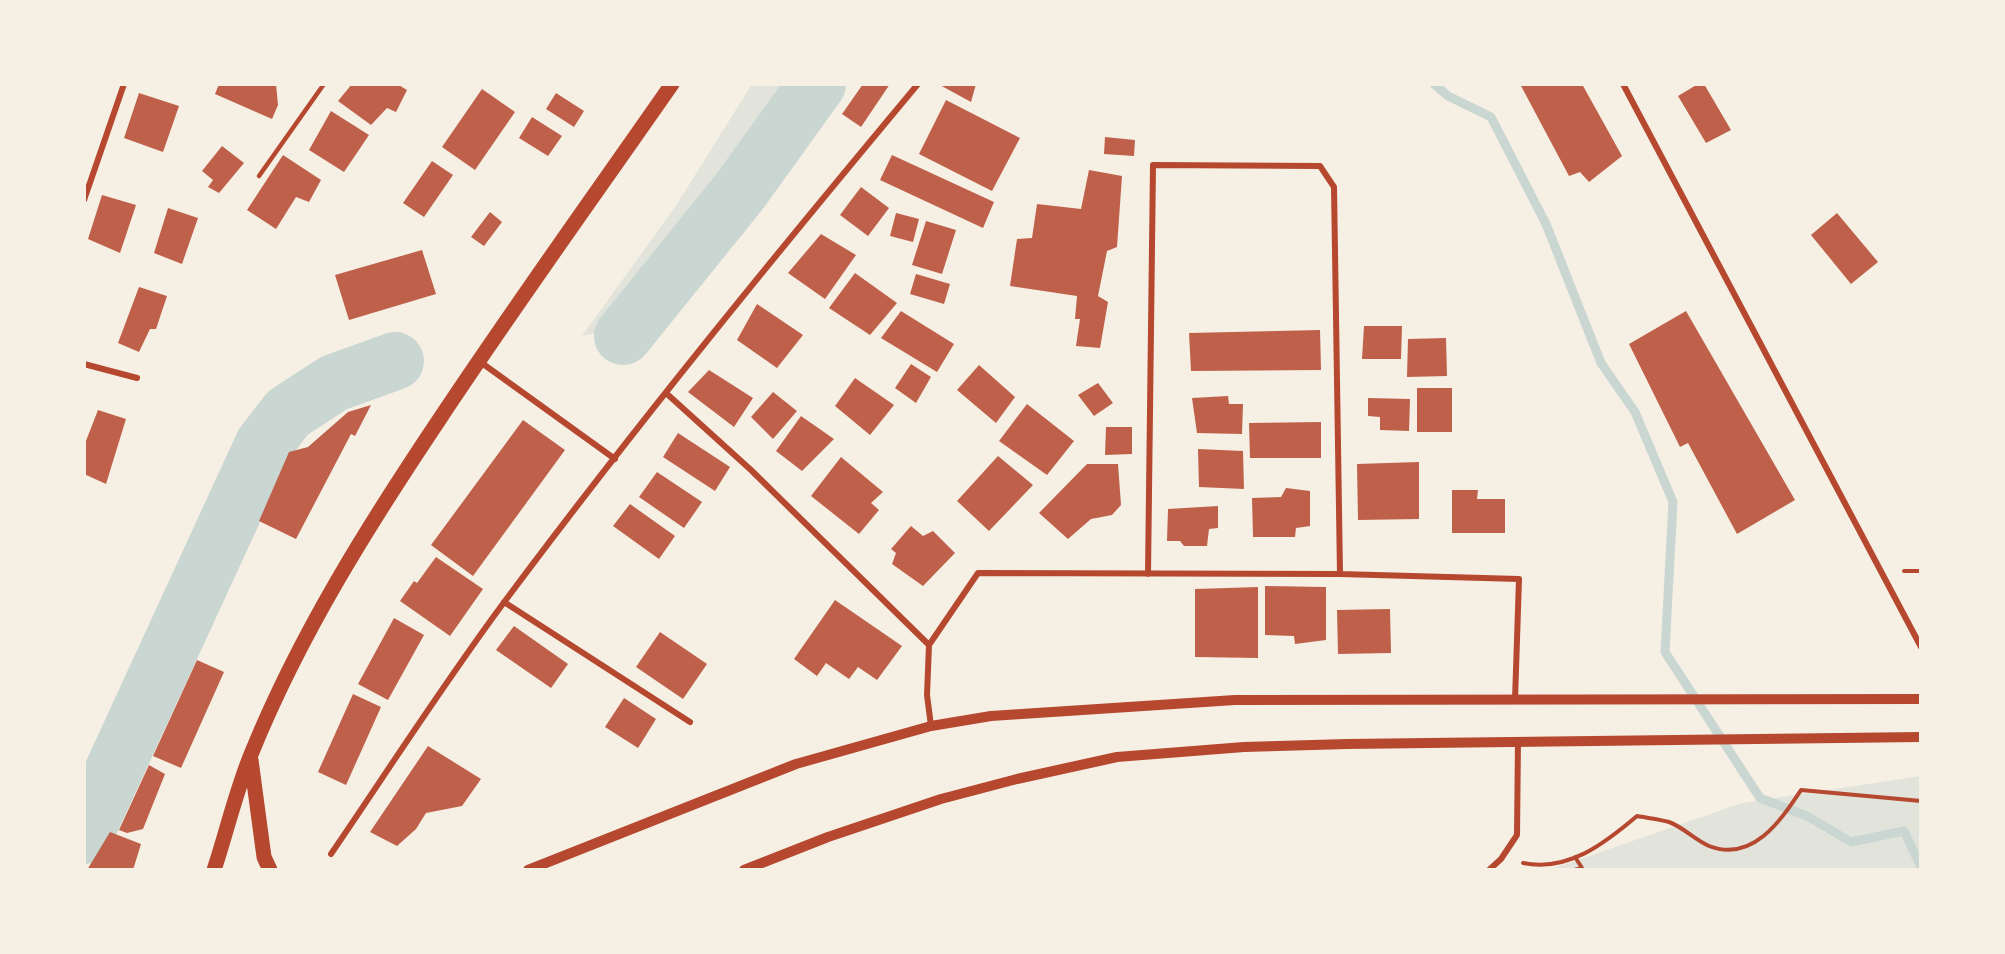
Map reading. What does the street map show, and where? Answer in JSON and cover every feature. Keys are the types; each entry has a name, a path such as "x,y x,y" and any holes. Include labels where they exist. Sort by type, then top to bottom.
{"main road":[{"path":"214,870 251,754 278,693 322,607 388,497 478,361 672,84"},
{"path":"251,754 264,857 270,870"}],"street":[{"path":"84,200 124,84"},
{"path":"331,854 504,602 666,393 806,218 918,84"},
{"path":"1623,84 1921,647"},
{"path":"1148,574 1153,165 1320,166 1334,187 1340,574"},
{"path":"478,361 615,459"},
{"path":"84,364 137,378"},
{"path":"666,393 751,470 929,645"},
{"path":"931,726 927,695 929,645 978,573 1340,574 1519,579 1515,701"},
{"path":"504,602 690,722"},
{"path":"528,870 796,764 931,726 1015,714 1235,700 1921,699"},
{"path":"744,870 941,799 1117,757 1244,747 1608,738 1921,737"},
{"path":"1489,870 1501,859 1516,835 1518,741"}],"lane":[{"path":"259,176 324,84"}],"path":[{"path":"1517,862 1542,867 1585,854 1616,834 1637,816 1670,822 1711,846 1737,848 1762,838 1776,828 1801,790 1921,801"},
{"path":"1574,870 1582,868 1575,857"}],"shaded area":[{"path":"752,84 806,84 732,186 621,328 582,336 677,204"},
{"path":"1921,776 1921,870 1549,870 1742,803"}],"building":[{"path":"219,84 276,84 278,105 272,119 215,94"},
{"path":"352,84 397,84 407,90 396,112 387,108 371,125 338,101"},
{"path":"863,84 890,84 861,127 842,114"},
{"path":"938,84 976,84 971,102"},
{"path":"1520,84 1582,84 1622,156 1589,182 1580,172 1569,176"},
{"path":"1698,84 1704,84 1731,130 1706,143 1678,96"},
{"path":"482,89 515,112 475,170 442,147"},
{"path":"139,93 179,106 163,152 124,138"},
{"path":"556,93 584,111 574,127 546,109"},
{"path":"946,100 1020,138 992,191 919,154"},
{"path":"331,111 369,135 344,172 309,150"},
{"path":"532,117 562,136 548,156 519,138"},
{"path":"1105,137 1135,140 1134,156 1104,154"},
{"path":"222,146 244,163 219,193 208,187 213,180 202,171"},
{"path":"283,155 321,180 309,202 296,197 276,229 247,210"},
{"path":"892,155 994,202 983,228 880,180"},
{"path":"432,161 453,175 424,217 403,203"},
{"path":"1089,170 1122,176 1117,247 1107,251 1098,296 1108,302 1100,348 1076,346 1080,319 1075,319 1077,296 1010,286 1017,239 1032,238 1037,204 1081,209"},
{"path":"861,187 889,208 868,236 840,215"},
{"path":"102,195 136,205 120,253 88,239"},
{"path":"168,208 198,218 182,264 154,253"},
{"path":"490,212 502,222 484,246 471,237"},
{"path":"896,213 919,219 913,242 890,236"},
{"path":"1837,213 1878,262 1851,284 1811,235"},
{"path":"926,221 956,230 942,274 912,265"},
{"path":"821,234 856,255 825,299 788,273"},
{"path":"422,250 436,294 349,320 335,275"},
{"path":"855,273 897,303 870,335 829,308"},
{"path":"916,274 950,284 944,304 910,294"},
{"path":"139,287 167,296 156,329 150,329 139,352 118,343"},
{"path":"757,304 803,335 777,368 737,340"},
{"path":"901,311 954,344 937,372 881,338"},
{"path":"1686,311 1795,500 1737,534 1688,443 1680,447 1629,344"},
{"path":"1364,326 1402,326 1401,359 1362,359"},
{"path":"1320,330 1321,370 1191,371 1189,333"},
{"path":"1446,338 1447,376 1407,377 1408,339"},
{"path":"911,364 931,377 916,403 895,388"},
{"path":"979,365 1015,397 996,423 957,390"},
{"path":"709,370 753,398 734,427 688,392"},
{"path":"855,378 894,405 870,435 835,406"},
{"path":"1098,383 1113,403 1094,416 1078,395"},
{"path":"1417,388 1452,388 1452,432 1417,432"},
{"path":"773,392 797,411 773,439 751,417"},
{"path":"1228,396 1229,404 1243,404 1242,434 1197,433 1192,398"},
{"path":"1368,398 1410,399 1409,431 1380,430 1380,417 1368,416"},
{"path":"1027,404 1074,441 1047,475 999,441"},
{"path":"371,405 355,436 351,434 296,539 259,521 289,452 308,447 348,412"},
{"path":"98,410 126,419 106,484 84,474 84,446"},
{"path":"801,416 834,439 802,471 776,451"},
{"path":"523,420 565,450 473,576 431,545"},
{"path":"1321,422 1321,458 1250,458 1249,423"},
{"path":"1106,427 1132,427 1132,454 1105,455"},
{"path":"678,433 730,467 715,491 663,457"},
{"path":"1198,449 1243,451 1244,489 1199,487"},
{"path":"998,456 1033,485 989,531 957,501"},
{"path":"841,457 883,492 871,503 879,510 859,534 811,496"},
{"path":"1419,462 1419,519 1358,520 1357,464"},
{"path":"1087,464 1118,464 1121,505 1112,515 1091,519 1068,539 1039,513"},
{"path":"657,472 702,502 684,528 639,497"},
{"path":"1286,488 1310,491 1310,526 1296,528 1295,537 1253,537 1252,498 1281,497"},
{"path":"1452,490 1478,490 1477,499 1505,499 1505,533 1452,533"},
{"path":"630,504 675,536 659,559 613,526"},
{"path":"1218,506 1218,528 1209,529 1207,546 1184,546 1180,541 1167,541 1168,509"},
{"path":"911,526 923,536 933,531 955,553 923,586 892,564 896,553 891,549"},
{"path":"436,557 483,589 450,636 400,601 414,581 417,583"},
{"path":"1265,586 1326,587 1326,640 1295,644 1294,636 1265,635"},
{"path":"1258,587 1258,658 1195,657 1195,589"},
{"path":"835,600 902,646 877,680 858,667 849,679 826,663 817,676 794,659"},
{"path":"1390,609 1391,653 1338,654 1337,610"},
{"path":"394,618 424,635 388,700 358,684"},
{"path":"514,626 568,664 551,688 496,650"},
{"path":"660,632 707,664 683,699 636,667"},
{"path":"197,660 224,672 181,768 153,756"},
{"path":"353,694 381,707 346,785 318,772"},
{"path":"624,698 656,719 638,748 605,727"},
{"path":"428,746 481,779 462,806 426,813 416,829 397,846 370,832"},
{"path":"149,765 165,774 143,829 127,833 119,830"},
{"path":"110,832 141,844 133,870 87,870"}],"waterway":[{"path":"623,336 740,191 817,84"},
{"path":"1434,84 1448,96 1491,117 1546,224 1601,363 1635,412 1673,502 1665,652 1760,798 1807,816 1851,842 1904,831 1921,867"},
{"path":"84,835 264,444 288,413 334,383 395,361"}]}
